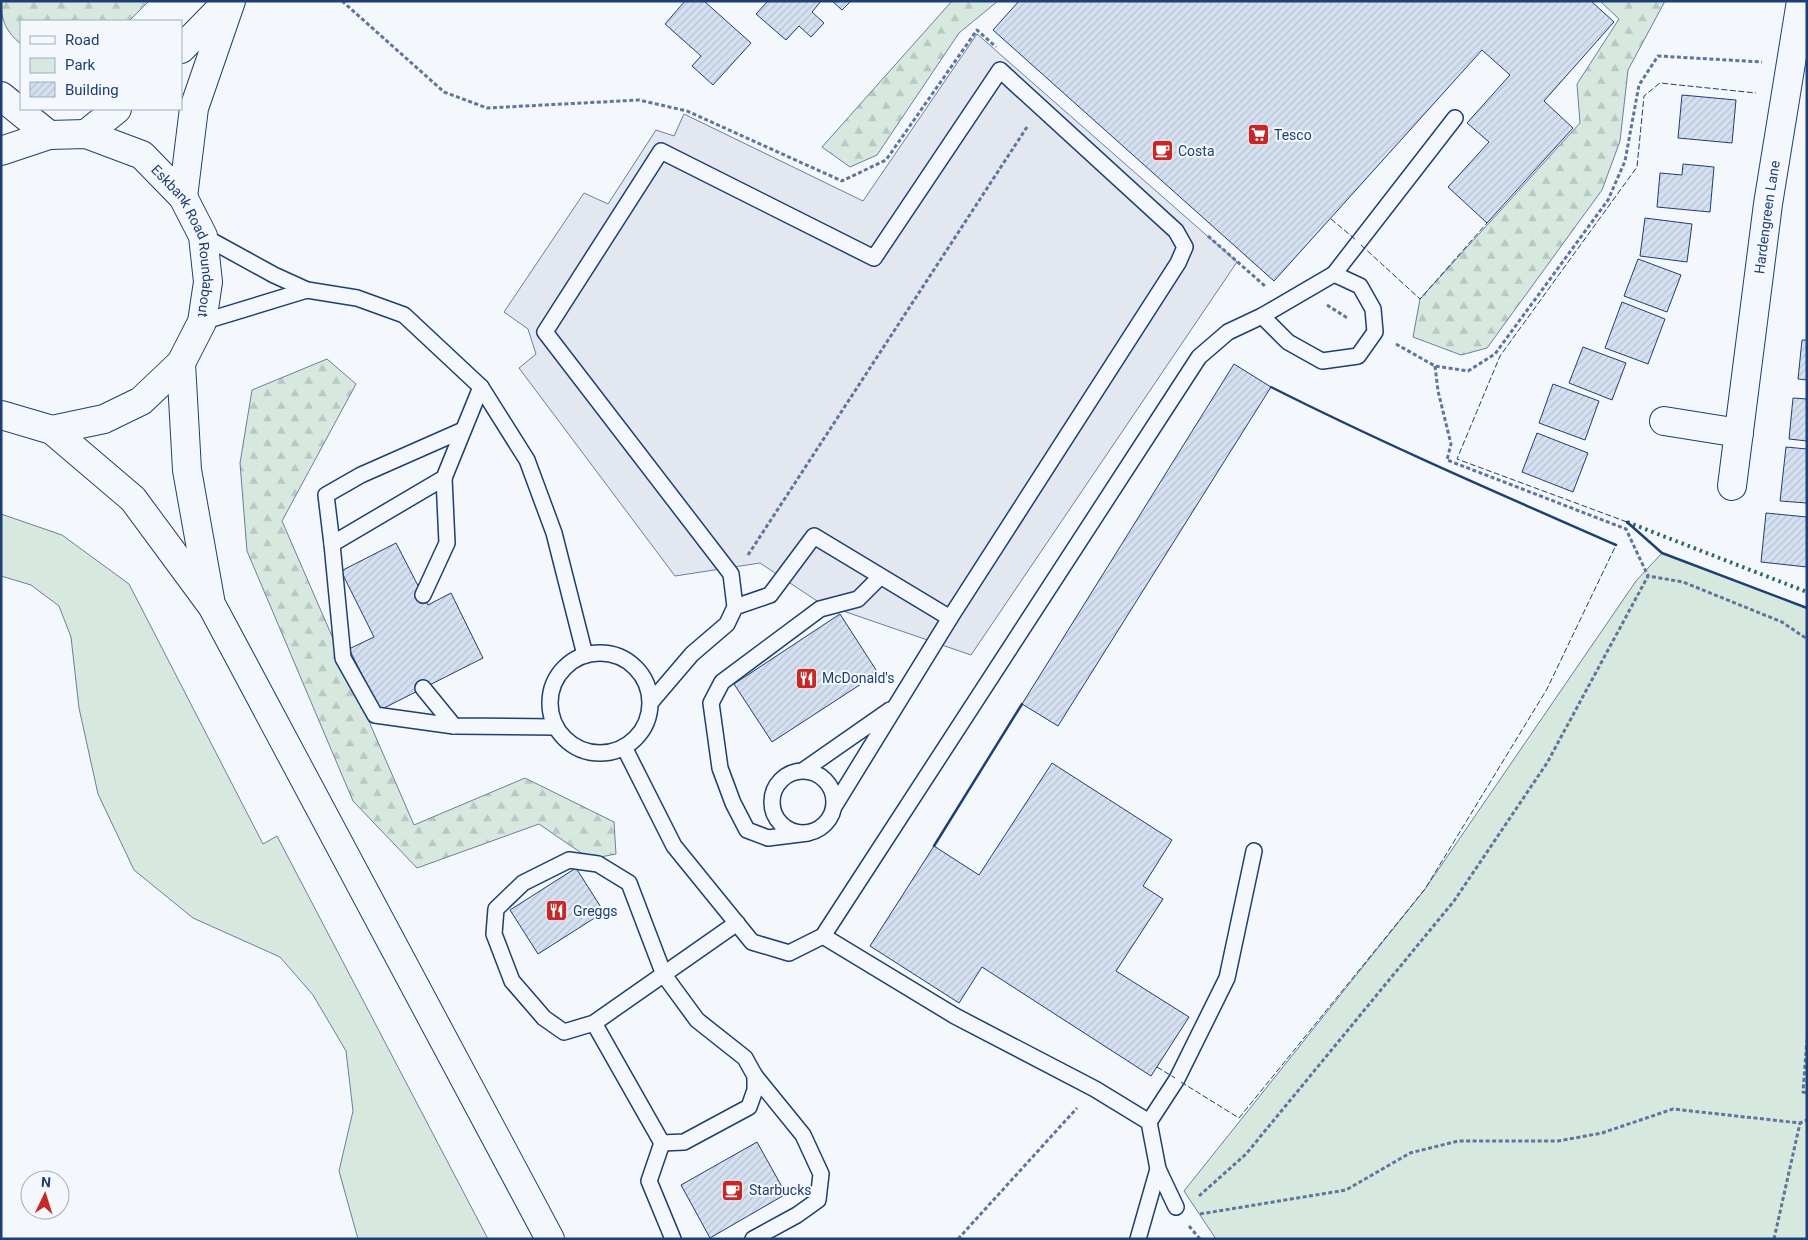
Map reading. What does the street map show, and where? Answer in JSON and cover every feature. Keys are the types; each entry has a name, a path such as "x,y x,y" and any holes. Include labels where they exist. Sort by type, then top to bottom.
{"main road":[{"path":"182,48 227,1"},
{"path":"183,197 194,108 232,1"},
{"name":"Hardengreen Lane","path":"1732,486 1768,204 1792,67 1801,1"},
{"path":"1,96 50,135"},
{"path":"86,134 116,110"},
{"name":"Eskbank Road Roundabout","path":"1,151 50,135 86,134 142,155 183,197 203,236 208,282 202,322 182,363 141,401 104,420 52,430 1,415"},
{"path":"182,363 187,470 212,606"},
{"path":"1664,421 1739,433"},
{"path":"52,430 133,499 212,606 550,1239"}],"lane":[{"path":"651,702 648,686 640,672 629,661 615,654 600,652 584,655 571,661 561,671 553,684 550,698 551,713 556,727 565,739 584,750 609,752 624,747 635,740 644,728 651,702 692,654 727,624 735,607 731,574 545,332 661,151 874,258 1000,70 1039,108 1176,231 1185,247 1178,263 950,618 835,805 826,824 808,833 768,838 747,830 720,768 711,703 722,682 820,609 858,599 880,576"},
{"path":"624,747 674,846 752,942 788,953 823,936 1199,356 1228,332 1262,316 1334,274 1454,118"},
{"path":"203,236 274,275 307,290 357,298 404,315 481,387 527,460 554,533 584,655"},
{"path":"1262,316 1288,342 1322,361 1358,356 1375,332 1373,309 1360,286 1334,274"},
{"path":"202,322 307,290"},
{"path":"423,595 448,543 444,478 481,387"},
{"path":"463,430 361,475 326,495 342,658 375,715 454,726 556,727"},
{"path":"332,544 444,478"},
{"path":"735,607 770,595 814,536 950,618"},
{"path":"423,688 454,726"},
{"path":"804,770 896,706"},
{"path":"808,833 788,830 777,819 772,804 772,794 780,780 794,772 804,770 814,772 830,785 835,805"},
{"path":"1176,1207 1158,1169 1149,1122 1177,1079 1227,978 1254,851"},
{"path":"737,923 664,974 594,1023 564,1032 544,1018 512,981 494,934 496,909 523,883 569,860 598,864 628,884 664,974 697,1020 744,1058 755,1076 803,1135 821,1174 818,1200 797,1215 753,1239"},
{"path":"823,936 955,1016 1094,1089 1149,1122"},
{"path":"594,1023 662,1144 649,1181 673,1239"},
{"path":"662,1144 684,1142 748,1107 755,1090 755,1076"},
{"path":"1138,1239 1158,1169"}],"path":[{"path":"342,1 444,92 486,108 639,100 687,111 842,181 886,160 977,30 999,49"},
{"path":"1310,288 1331,309 1435,366 1468,371 1495,354 1608,200 1625,161 1639,85 1658,56 1754,61 1792,67"},
{"path":"731,574 753,550 1039,108"},
{"path":"1206,234 1271,291"},
{"path":"1435,366 1438,391 1451,444 1447,460 1626,529 1648,576"},
{"path":"1648,576 1683,582 1782,622 1807,639"},
{"path":"1176,1207 1194,1200 1246,1154 1454,901 1547,763 1648,576"},
{"path":"1807,1039 1802,1092 1807,1093"},
{"path":"958,1239 1094,1089"},
{"path":"1190,1215 1233,1210 1346,1190 1410,1153 1458,1141 1558,1141 1602,1133 1673,1109 1800,1123 1807,1120"},
{"path":"1774,1239 1800,1123"}],"green space":[{"path":"1,1 149,1 130,20 20,20 20,43 8,30 2,14"},
{"path":"952,1 998,1 959,33 877,155 850,167 822,147"},
{"path":"1600,1 1665,1 1628,70 1620,141 1602,190 1487,348 1461,355 1413,337 1420,299 1580,123 1577,84 1619,19"},
{"path":"327,359 356,384 282,521 414,825 525,778 614,822 616,854 590,859 539,824 417,868 353,801 247,551 240,463 252,390"},
{"path":"1,514 62,535 129,584 263,844 277,836 488,1239 358,1239 339,1171 353,1111 346,1051 313,995 280,957 193,918 134,870 98,794 79,708 71,637 59,606 31,585 1,576"},
{"path":"1662,553 1807,608 1807,1239 1216,1239 1184,1191 1425,889 1636,581"}],"shaded area":[{"path":"977,34 1237,262 971,655 820,603 760,563 675,576 519,368 536,354 528,329 504,312 584,193 608,204 656,130 674,136 684,114 863,201"}],"building":[{"path":"685,1 704,1 751,43 713,85 692,66 701,56 665,24"},
{"path":"768,1 821,1 812,12 824,23 811,37 799,26 786,40 756,14"},
{"path":"832,1 851,1 842,10"},
{"name":"Tesco","path":"1019,1 1591,1 1614,22 1544,101 1573,128 1487,223 1448,187 1489,142 1467,123 1510,75 1482,50 1274,281 993,30"},
{"path":"1682,95 1736,100 1732,143 1678,138"},
{"path":"1683,164 1714,167 1710,212 1657,207 1660,173 1682,175"},
{"path":"1645,218 1692,224 1687,262 1640,256"},
{"path":"1638,259 1681,275 1667,312 1624,296"},
{"path":"1622,302 1665,319 1648,364 1605,348"},
{"path":"1802,340 1807,340 1807,380 1798,379"},
{"path":"1583,347 1626,363 1612,400 1569,383"},
{"path":"1234,364 1271,387 1058,726 1022,704"},
{"path":"1553,384 1599,401 1585,440 1539,423"},
{"path":"1793,398 1807,399 1807,441 1789,439"},
{"path":"1537,433 1588,453 1573,492 1522,472"},
{"path":"1786,447 1807,449 1807,503 1780,501"},
{"path":"1766,513 1807,517 1807,567 1761,562"},
{"path":"396,543 428,605 451,593 483,658 380,710 349,649 374,637 341,571"},
{"name":"McDonald's","path":"840,614 878,673 772,742 734,684"},
{"path":"1052,763 1172,840 1143,886 1163,899 1116,971 1189,1017 1151,1076 982,967 959,1003 870,946 934,846 979,875"},
{"name":"Greggs","path":"576,868 604,912 538,954 510,910"},
{"name":"Starbucks","path":"757,1142 786,1194 710,1238 681,1185"}],"hedge":[{"path":"1627,522 1807,592"}],"fence":[{"path":"1627,522 1457,459 1500,356 1637,167 1644,96 1660,83 1756,93"},
{"path":"1331,219 1356,240"},
{"path":"1361,245 1420,299 1487,223"},
{"path":"1181,1082 1239,1118 1425,889 1547,689 1616,545"},
{"path":"1157,1067 1175,1078"}],"wall":[{"path":"1271,387 1399,449 1616,545"},
{"path":"1627,522 1662,553 1807,608"},
{"path":"934,846 1022,704"}],"place":[{"name":"Tesco","path":"1258,135"},
{"name":"Costa","path":"1162,151"},
{"name":"McDonald's","path":"806,678"},
{"name":"Greggs","path":"557,911"},
{"name":"Starbucks","path":"733,1190"}]}
